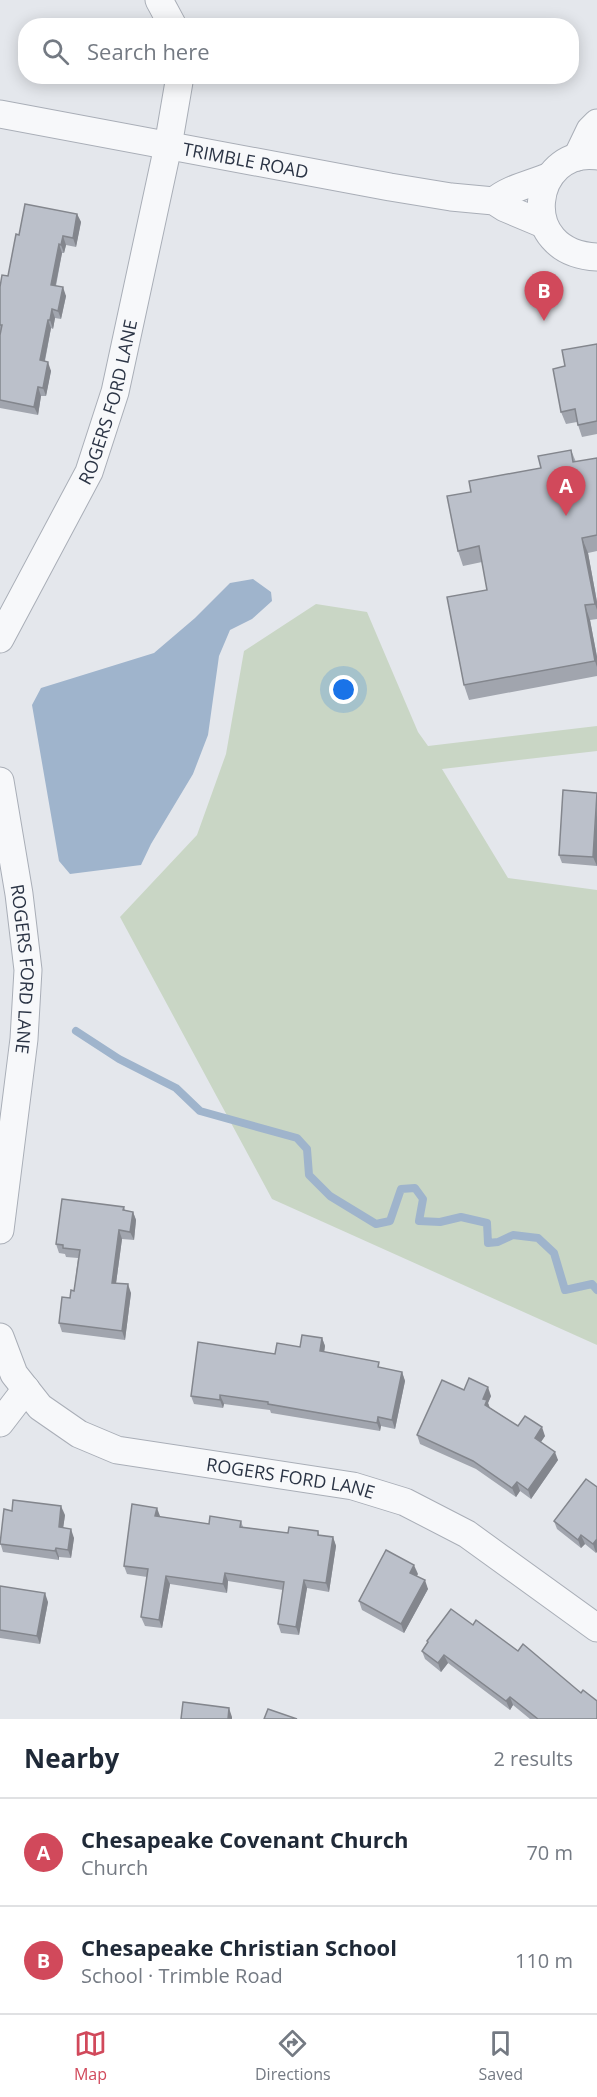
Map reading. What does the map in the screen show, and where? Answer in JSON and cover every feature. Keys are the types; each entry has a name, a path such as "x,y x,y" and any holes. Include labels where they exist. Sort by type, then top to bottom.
{"street":[{"path":"159,0 169,18"},
{"name":"ROGERS FORD LANE","path":"0,637 89,472 116,392 168,146 179,84"},
{"name":"TRIMBLE ROAD","path":"0,114 390,187 494,201 543,224"},
{"path":"597,123 590,130 587,156 562,164 550,176 543,190 540,207 543,224 552,239 565,250 581,256 597,257"},
{"path":"494,201 504,193 529,186 550,176"},
{"name":"ROGERS FORD LANE","path":"0,781 19,894 28,970 24,1039 0,1230"},
{"name":"ROGERS FORD LANE","path":"0,1337 14,1374 40,1407 79,1434 117,1450 353,1486 405,1502 467,1534 597,1628"},
{"path":"0,1423 26,1389"}],"green space":[{"path":"316,604 367,612 418,732 428,746 597,726 597,751 442,769 508,878 597,890 597,1345 272,1199 120,917 197,835 226,754 244,651"}],"water":[{"path":"253,579 271,592 272,601 252,619 230,630 219,656 208,735 193,774 141,865 70,874 59,861 32,705 41,688 154,653 195,618 230,583"}],"building":[{"path":"25,204 77,214 73,238 63,236 61,245 59,244 51,285 63,287 58,311 52,309 50,320 48,320 40,360 48,362 43,388 38,387 34,407 0,400 2,325 0,325 0,287 2,275 8,276 16,234 19,235"},
{"path":"597,344 597,421 578,425 575,409 561,412 553,369 565,366 562,350"},
{"path":"571,450 573,462 597,458 597,535 582,538 595,604 585,605 595,661 464,685 447,597 487,590 479,546 458,551 447,496 471,492 469,481 541,468 538,456"},
{"path":"563,790 597,793 593,857 559,855"},
{"path":"62,1199 124,1207 123,1210 133,1212 130,1232 119,1230 112,1283 128,1284 122,1331 59,1323 62,1297 70,1298 71,1290 74,1291 80,1250 63,1248 63,1245 56,1244"},
{"path":"302,1335 322,1338 320,1351 379,1362 378,1367 402,1372 392,1420 378,1417 377,1423 220,1395 220,1400 191,1396 198,1342 275,1354 277,1343 300,1347"},
{"path":"469,1378 488,1387 483,1399 487,1400 485,1405 518,1426 525,1416 542,1427 535,1438 555,1452 528,1490 517,1482 512,1488 473,1461 417,1435 442,1380 464,1390"},
{"path":"586,1479 597,1487 597,1539 593,1544 581,1535 578,1540 554,1521"},
{"path":"13,1500 61,1506 59,1527 71,1529 68,1550 56,1548 55,1551 0,1544 4,1509 12,1511"},
{"path":"132,1504 157,1508 155,1516 209,1524 210,1516 241,1521 240,1527 288,1533 289,1527 318,1531 318,1535 333,1537 326,1583 304,1580 296,1627 278,1624 284,1582 225,1573 223,1584 166,1576 159,1620 141,1617 148,1569 124,1566"},
{"path":"386,1550 414,1565 410,1573 425,1580 401,1624 359,1601"},
{"path":"0,1586 45,1593 37,1636 0,1630"},
{"path":"451,1609 473,1625 476,1620 518,1651 523,1644 581,1693 583,1690 597,1701 597,1719 538,1719 510,1697 506,1701 444,1655 438,1663 422,1651"},
{"path":"183,1702 229,1708 228,1719 181,1719"},
{"path":"268,1709 297,1719 264,1719"}],"waterway":[{"path":"76,1031 119,1059 176,1088 200,1111 297,1138 307,1149 309,1175 330,1196 376,1224 390,1221 401,1189 415,1188 423,1199 419,1221 440,1222 461,1217 487,1223 488,1243 498,1242 513,1235 538,1238 554,1253 565,1290 592,1284 597,1290"}],"place":[{"name":"Chesapeake Christian School","path":"544,321"},
{"name":"Chesapeake Covenant Church","path":"566,516"}]}
